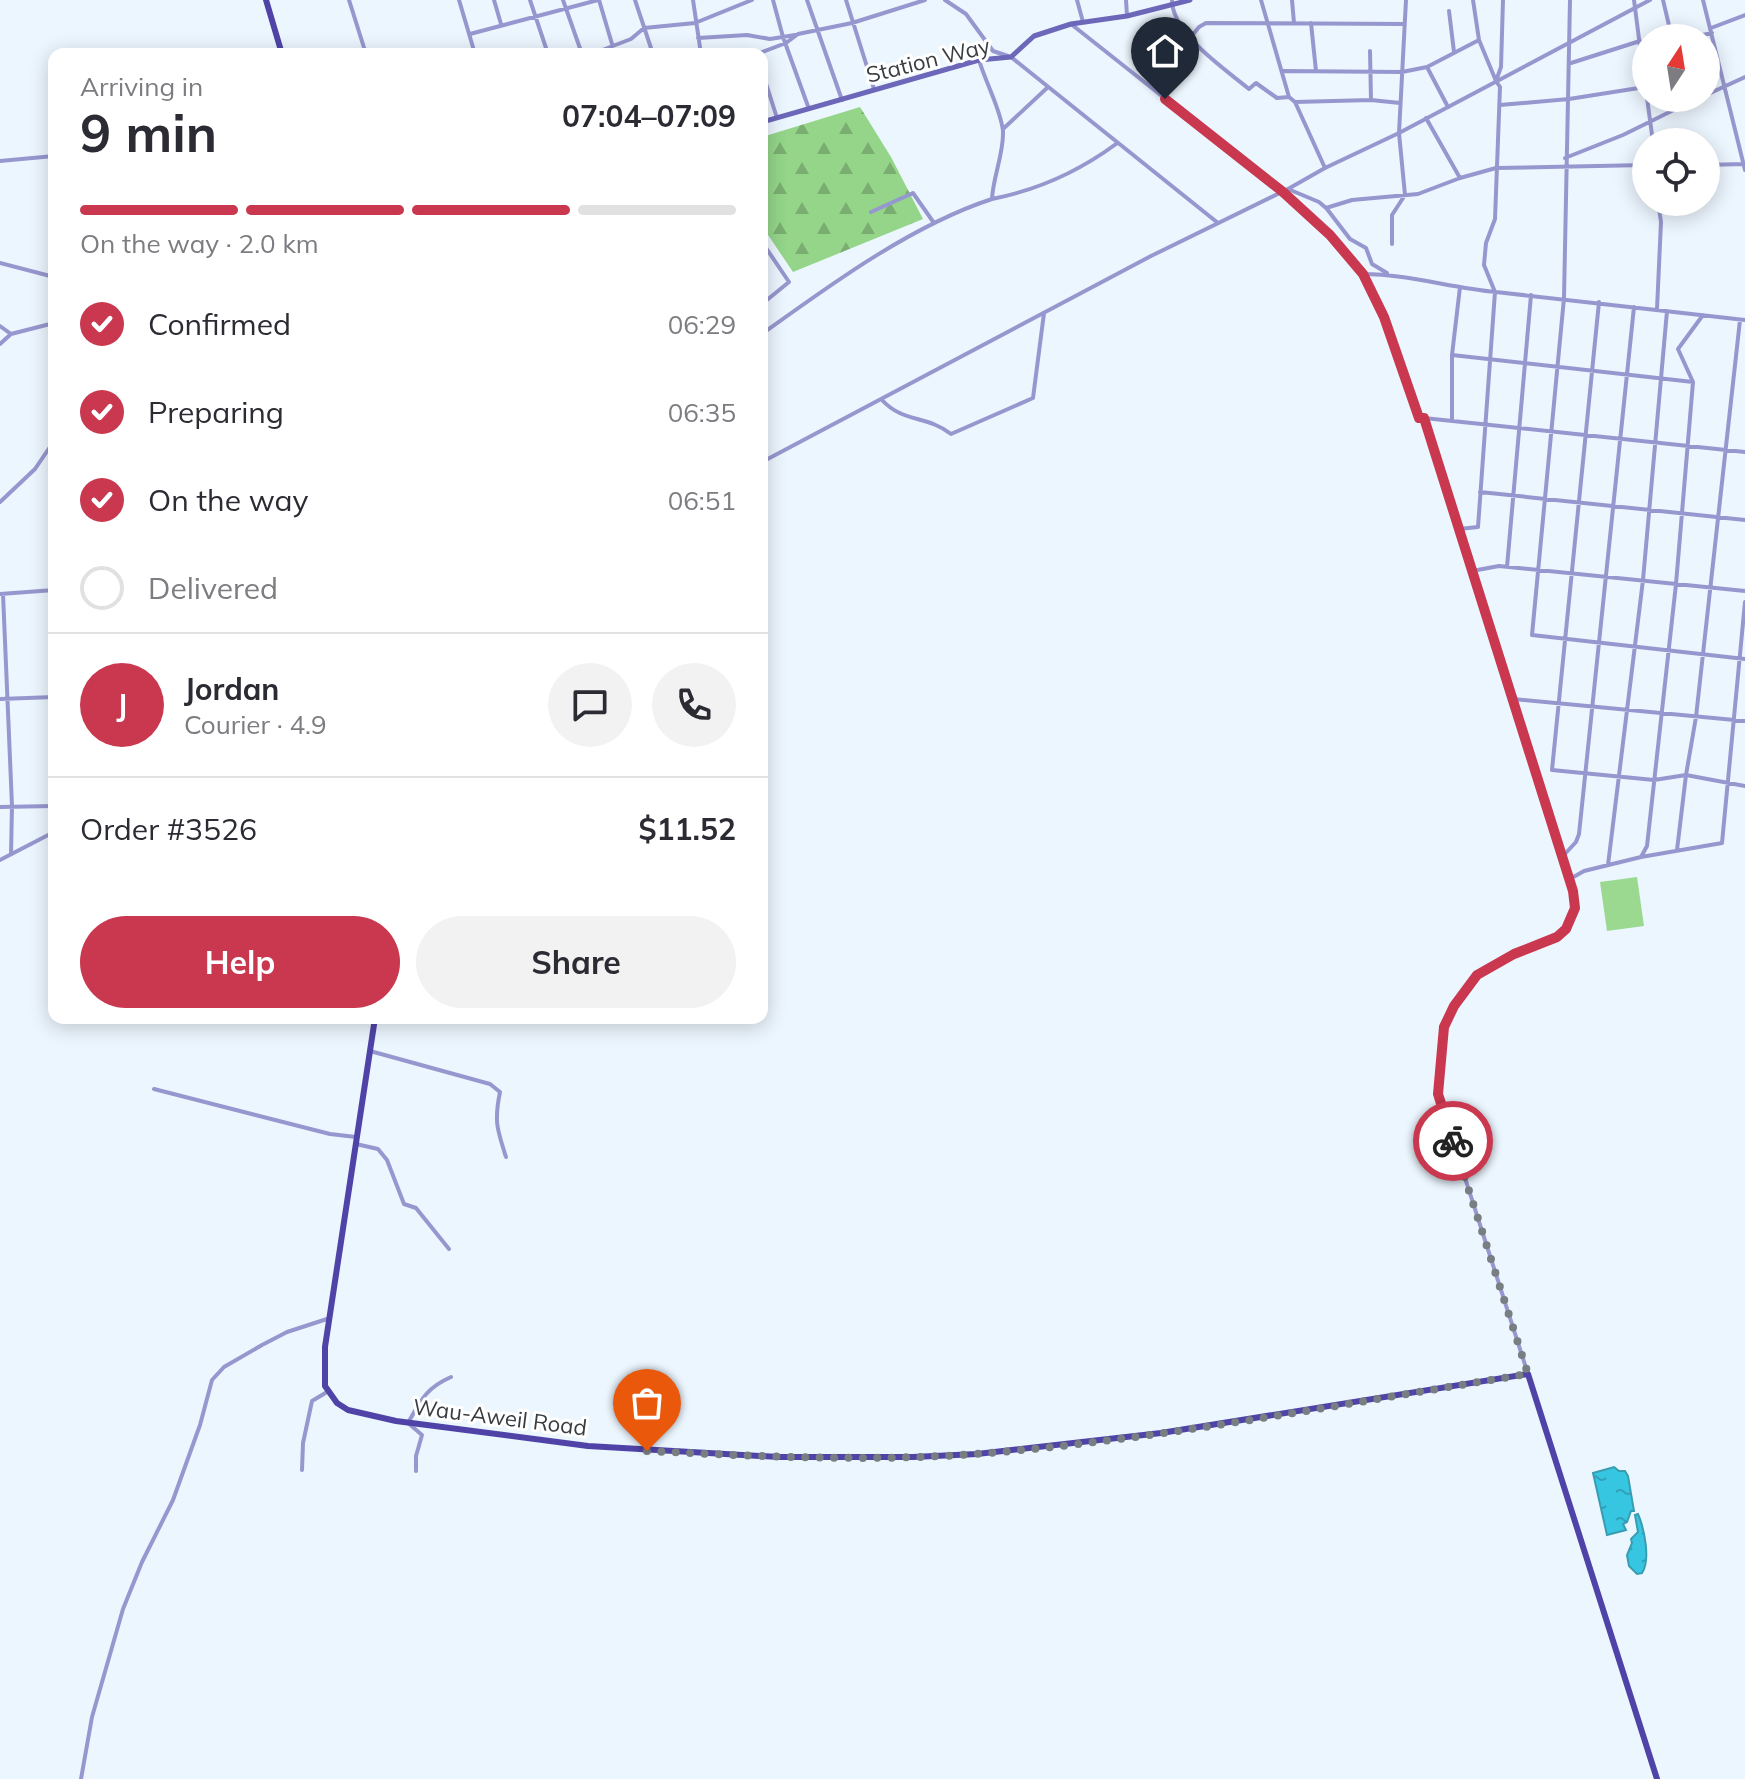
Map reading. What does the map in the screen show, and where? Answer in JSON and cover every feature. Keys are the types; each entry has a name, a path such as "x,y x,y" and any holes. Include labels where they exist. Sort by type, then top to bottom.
{"main road":[{"path":"266,0 280,48"},
{"name":"Station Way","path":"768,120 979,60 1011,57 1034,36 1071,24 1127,16 1172,2 1190,0"},
{"path":"327,1392 323,1365 327,1319 374,1024"},
{"path":"1528,1374 1657,1779"},
{"name":"Wau-Aweil Road","path":"327,1392 348,1410 408,1423 532,1440 647,1451 779,1457 913,1457 977,1454 1161,1433 1528,1374"}],"street":[{"path":"349,0 364,48"},
{"path":"459,0 474,48"},
{"path":"494,0 501,24"},
{"path":"530,0 546,48"},
{"path":"563,0 580,48"},
{"path":"470,34 599,0 613,47"},
{"path":"635,0 651,48"},
{"path":"693,0 700,48"},
{"path":"610,48 631,39 644,28 695,23 752,0"},
{"path":"773,0 809,109"},
{"path":"807,0 842,100"},
{"path":"846,0 874,90"},
{"path":"698,38 747,35 770,39 783,37 852,23 925,0"},
{"path":"945,0 966,14 993,51 1011,57 1218,223"},
{"path":"1077,0 1083,22"},
{"path":"1126,0 1127,16"},
{"path":"1261,0 1289,97 1295,102 1325,168"},
{"path":"1292,0 1294,23"},
{"path":"1392,244 1392,215 1405,195 1399,133 1406,0"},
{"path":"1459,529 1478,527 1495,292 1484,265 1486,243 1495,219 1500,105 1500,87 1479,40 1473,0"},
{"path":"1496,81 1501,67 1503,0"},
{"path":"1570,0 1564,298 1532,635 1742,658"},
{"path":"1634,0 1638,24"},
{"path":"768,459 1650,0"},
{"path":"1663,0 1669,24"},
{"path":"1703,0 1709,24"},
{"path":"1172,2 1183,30 1190,38 1249,89 1256,83 1277,98 1289,97"},
{"path":"1449,11 1454,52"},
{"path":"1720,26 1745,15"},
{"path":"1190,38 1206,23 1404,24"},
{"path":"1311,23 1316,71"},
{"path":"1071,24 1285,190 1330,235 1363,274 1384,317 1419,418 1745,452"},
{"path":"768,50 798,34"},
{"path":"1283,71 1402,72 1427,67 1479,40"},
{"path":"1571,63 1632,44"},
{"path":"1370,51 1371,100"},
{"path":"979,60 1003,129 992,199"},
{"path":"1720,64 1745,166 1720,165"},
{"path":"1427,67 1448,107"},
{"path":"1720,89 1745,77"},
{"path":"1003,129 1047,88"},
{"path":"768,90 777,118"},
{"path":"1500,105 1632,94"},
{"path":"1295,102 1371,100 1400,103"},
{"path":"1650,112 1652,128"},
{"path":"1565,162 1667,112"},
{"path":"1426,118 1460,178"},
{"path":"768,330 934,223 992,199 1055,182 1116,143"},
{"path":"0,161 48,157"},
{"path":"1326,208 1352,200 1418,194 1496,168 1565,162 1632,164"},
{"path":"1285,190 1319,202 1350,239 1366,248 1372,264 1389,275"},
{"path":"871,212 913,193 934,223"},
{"path":"1657,309 1660,216"},
{"path":"768,251 789,282 768,299"},
{"path":"0,263 48,275"},
{"path":"1363,274 1742,320 1696,717 1677,850"},
{"path":"1452,421 1452,355 1460,287"},
{"path":"1507,567 1531,295"},
{"path":"1599,302 1552,770 1654,780 1686,775 1745,786"},
{"path":"1563,856 1579,834 1634,307"},
{"path":"1608,865 1643,580 1667,311"},
{"path":"882,400 905,417 924,419 951,434 1033,398 1044,313"},
{"path":"1641,857 1647,846 1669,650 1693,382 1678,349 1703,315"},
{"path":"0,344 11,334 48,325"},
{"path":"0,326 11,334"},
{"path":"1452,355 1693,382"},
{"path":"1424,418 1563,856 1575,908 1566,929 1557,937 1514,954 1477,975 1454,1006 1444,1027 1438,1094 1528,1374"},
{"path":"0,502 35,469 48,450"},
{"path":"1480,492 1745,520"},
{"path":"1472,571 1489,566 1507,567 1745,591"},
{"path":"11,854 12,806 2,594 48,590"},
{"path":"1570,879 1584,871 1641,857 1722,843 1745,602"},
{"path":"0,699 48,697"},
{"path":"1513,699 1745,721"},
{"path":"0,807 48,806"},
{"path":"0,860 48,835"},
{"path":"370,1051 490,1084 500,1092 496,1129 506,1157"},
{"path":"154,1089 356,1140 378,1149 387,1160 404,1204 416,1208 449,1249"},
{"path":"81,1779 92,1717 123,1609 173,1500 200,1425 212,1380 237,1358 287,1332 327,1319"},
{"path":"416,1471 416,1456 422,1435 408,1423 433,1385 451,1377"},
{"path":"302,1470 303,1443 312,1401 327,1392"}],"green space":[{"path":"860,107 891,157 923,219 793,272 768,235 768,135"},
{"path":"1637,877 1644,926 1607,931 1600,882"}],"water":[{"path":"1614,1467 1625,1471 1628,1476 1634,1511 1623,1524 1626,1530 1607,1535 1593,1473"},
{"path":"1638,1514 1646,1552 1645,1567 1642,1573 1637,1574 1629,1566 1627,1555 1631,1539 1638,1532 1635,1515"}],"way so far":[{"path":"647,1451 845,1458 977,1454 1161,1433 1528,1374 1453,1141"}],"route":[{"path":"1165,99 1283,192 1330,235 1372,288 1419,418 1424,418 1573,891 1575,908 1566,929 1557,937 1514,954 1477,975 1454,1006 1444,1027 1438,1094 1453,1141"}]}
